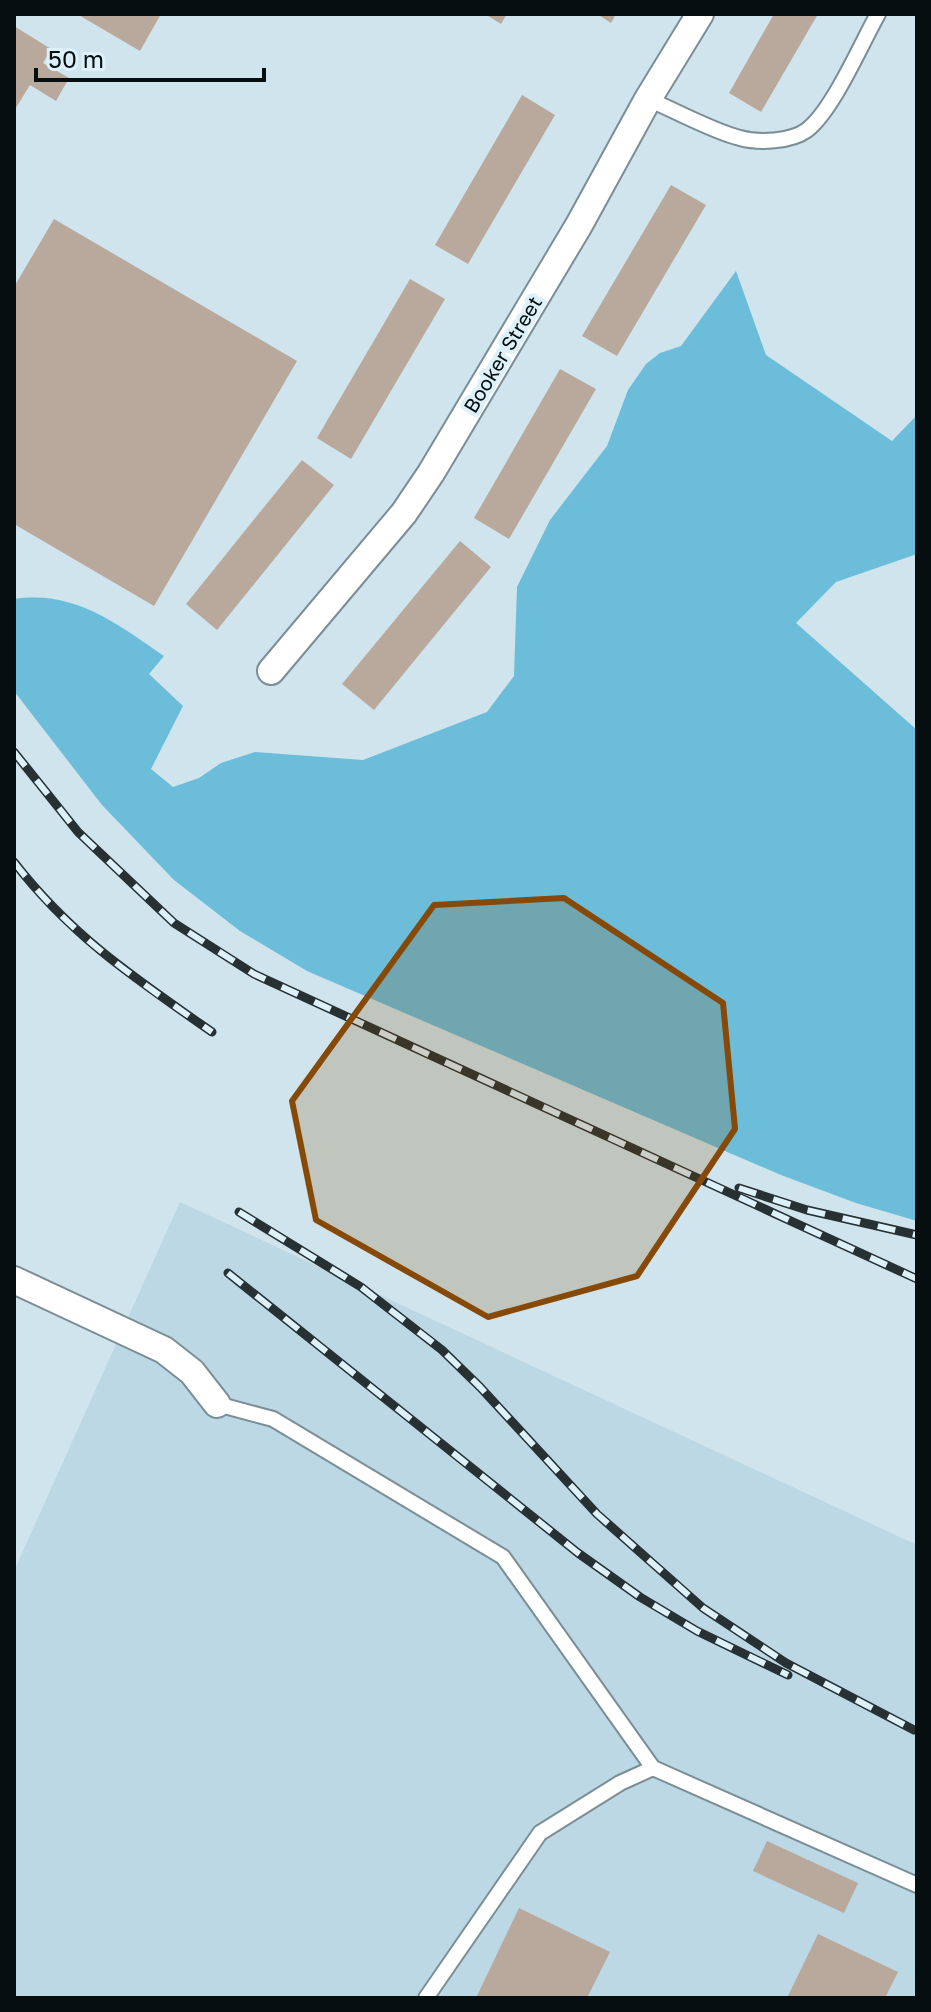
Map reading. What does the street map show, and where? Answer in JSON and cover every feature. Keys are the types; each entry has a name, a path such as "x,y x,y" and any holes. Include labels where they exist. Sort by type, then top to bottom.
{"street":[{"name":"Booker Street","path":"271,671 404,513 431,473 700,14"},
{"path":"14,1280 164,1350 192,1372 217,1404"}],"lane":[{"path":"648,99 739,138 762,141 798,134 806,131 829,103 878,14"},
{"path":"217,1404 273,1419 503,1557 653,1768 917,1885"},
{"path":"426,1998 540,1833 620,1783 653,1768"}],"highlighted area":[{"path":"564,898 723,1003 735,1129 637,1276 488,1317 316,1220 292,1101 434,905"}],"shaded area":[{"path":"736,271 766,355 892,441 917,415 917,554 836,582 796,623 917,730 917,1221 856,1203 781,1175 307,971 240,931 174,880 102,805 14,691 14,599 36,598 57,600 94,612 164,656 149,674 183,706 151,769 173,787 199,778 221,763 255,752 363,760 487,712 514,676 517,587 550,520 607,446 628,390 646,364 660,353 681,346"},
{"path":"180,1202 917,1545 917,1998 14,1998 14,1571"}],"building":[{"path":"77,14 161,14 140,51"},
{"path":"485,14 507,14 501,24"},
{"path":"597,14 616,14 611,23"},
{"path":"774,14 818,14 761,112 729,93"},
{"path":"14,26 51,49 43,63 69,78 56,101 30,85 14,111"},
{"path":"522,95 555,115 468,264 435,245"},
{"path":"671,185 706,205 617,356 582,336"},
{"path":"54,219 297,361 154,606 14,524 14,287"},
{"path":"410,279 445,299 351,459 317,438"},
{"path":"560,369 596,389 509,539 474,518"},
{"path":"302,460 334,485 217,630 186,604"},
{"path":"460,541 491,567 374,710 342,684"},
{"path":"767,1841 858,1883 844,1913 753,1871"},
{"path":"519,1908 610,1952 587,1998 476,1998"},
{"path":"818,1934 898,1972 885,1998 787,1998"}],"railway":[{"path":"14,752 78,832 174,923 254,974 917,1279"},
{"path":"14,862 58,912 106,955 212,1032"},
{"path":"739,1188 807,1210 917,1235"},
{"path":"239,1212 361,1287 442,1350 597,1514 703,1608 786,1663 914,1730"},
{"path":"228,1273 578,1553 640,1597 697,1631 788,1675"}]}
